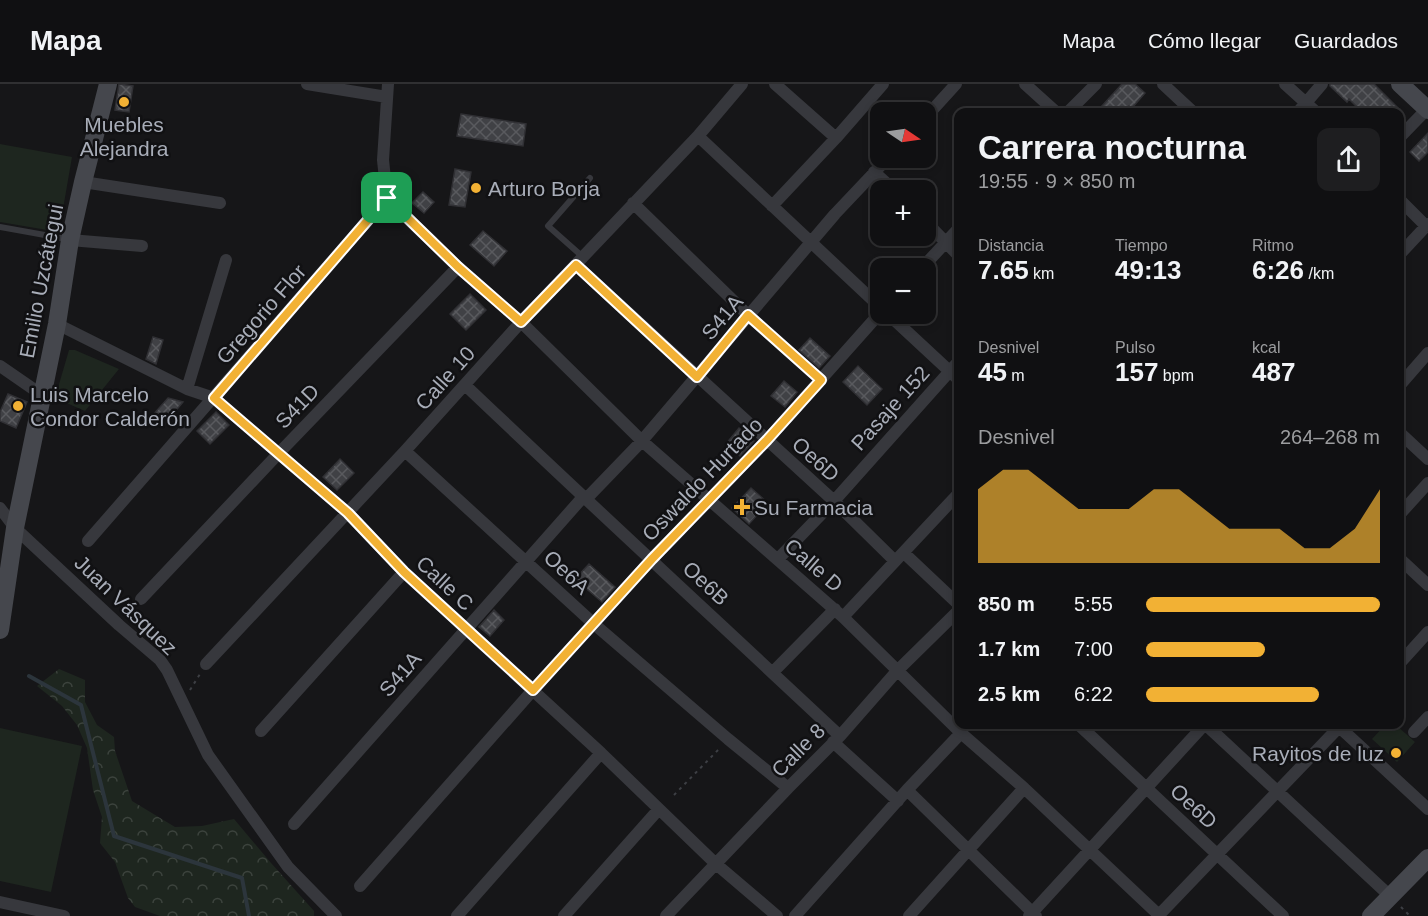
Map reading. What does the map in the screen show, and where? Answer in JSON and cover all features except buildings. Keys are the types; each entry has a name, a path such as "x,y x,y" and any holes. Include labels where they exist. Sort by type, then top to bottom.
{"street":[{"name":"Emilio Uzcátegui","path":"0,630 15,528 57,324 70,240 108,84"},
{"path":"307,84 387,97"},
{"path":"387,198 383,160 388,84"},
{"name":"Calle 10","path":"206,664 348,513 521,322 698,136 742,84"},
{"path":"775,84 837,138"},
{"path":"772,206 837,138 884,84"},
{"path":"936,106 956,84"},
{"path":"1025,84 1052,108"},
{"path":"1072,108 1096,84"},
{"path":"1163,84 1189,108"},
{"path":"1286,84 1302,108 1322,84"},
{"path":"1400,84 1428,109 1404,133"},
{"path":"698,136 870,297"},
{"name":"S41A","path":"294,824 525,561 642,441 748,315 878,168"},
{"path":"874,172 883,180"},
{"path":"83,182 220,203"},
{"name":"Calle D","path":"387,198 458,267 521,322 642,441 839,613 954,726"},
{"name":"Gregorio Flor","path":"88,541 387,198"},
{"path":"633,203 748,315 821,380"},
{"path":"1404,204 1427,225 1404,250"},
{"path":"936,232 954,251"},
{"path":"931,258 954,233"},
{"path":"70,240 142,246"},
{"path":"187,388 226,261"},
{"name":"Oe6D","path":"580,261 697,377 954,606"},
{"name":"S41D","path":"141,599 458,267"},
{"name":"Calle C","path":"57,324 187,388 214,398 348,513 404,572 601,753 717,864 777,916"},
{"name":"Oswaldo Hurtado","path":"360,886 533,690 652,559 767,440 870,324"},
{"path":"900,324 954,369"},
{"path":"1404,380 1428,353"},
{"path":"0,366 42,395"},
{"name":"Pasaje 152","path":"778,559 954,371"},
{"name":"Oe6B","path":"465,385 773,672 898,801"},
{"path":"1404,437 1428,459"},
{"name":"Oe6A","path":"405,451 594,624 788,788"},
{"path":"1404,510 1428,483"},
{"path":"773,672 899,557 954,498"},
{"name":"Juan Vásquez","path":"0,508 15,528 160,660 208,755 288,867 336,916"},
{"path":"1404,564 1428,585"},
{"path":"261,731 404,572"},
{"name":"Calle 8","path":"666,916 837,739 897,671 954,614"},
{"path":"1404,659 1428,632"},
{"path":"1414,732 1428,717"},
{"name":"Calle D","path":"957,729 1024,788 1160,915"},
{"name":"Oe6D","path":"1083,729 1284,916"},
{"path":"907,790 1032,915 1200,729"},
{"path":"1210,729 1390,896"},
{"path":"1160,915 1336,729"},
{"path":"1342,729 1428,809"},
{"path":"795,916 961,733"},
{"path":"457,916 601,753"},
{"path":"909,916 1024,788"},
{"path":"564,916 659,809"},
{"path":"1371,916 1428,858"},
{"path":"0,902 20,911 64,916"}],"lane":[{"path":"580,261 548,226 590,178"},
{"path":"0,227 70,240"}],"path":[{"path":"182,702 206,664"},
{"path":"674,795 728,739"}],"green space":[{"path":"0,144 72,157 59,232 0,222"},
{"path":"69,350 75,350 119,369 85,411 55,398"},
{"path":"59,669 85,680 85,702 97,725 114,737 115,751 132,801 175,827 202,826 234,819 314,911 314,916 160,916 135,907 128,898 115,862 100,843 102,817 93,790 87,748 77,725 62,706 37,686"},
{"path":"0,728 82,746 51,892 0,881"},
{"name":"Rayitos de luz","path":"1381,729 1400,729 1415,742 1397,762 1372,739"}],"waterway":[{"path":"29,676 81,705 114,836 242,878 249,916"}],"place":[{"name":"Muebles Alejandra","path":"124,102"},
{"name":"Arturo Borja","path":"476,188"},
{"name":"Luis Marcelo Condor Calderón","path":"18,406"},
{"name":"Su Farmacia","path":"742,507"},
{"name":"Rayitos de luz","path":"1396,753"}],"route":[{"path":"387,198 458,267 521,322 576,265 697,377 748,315 821,380 767,440 652,559 533,690 404,572 348,513 214,398 387,198"}]}
